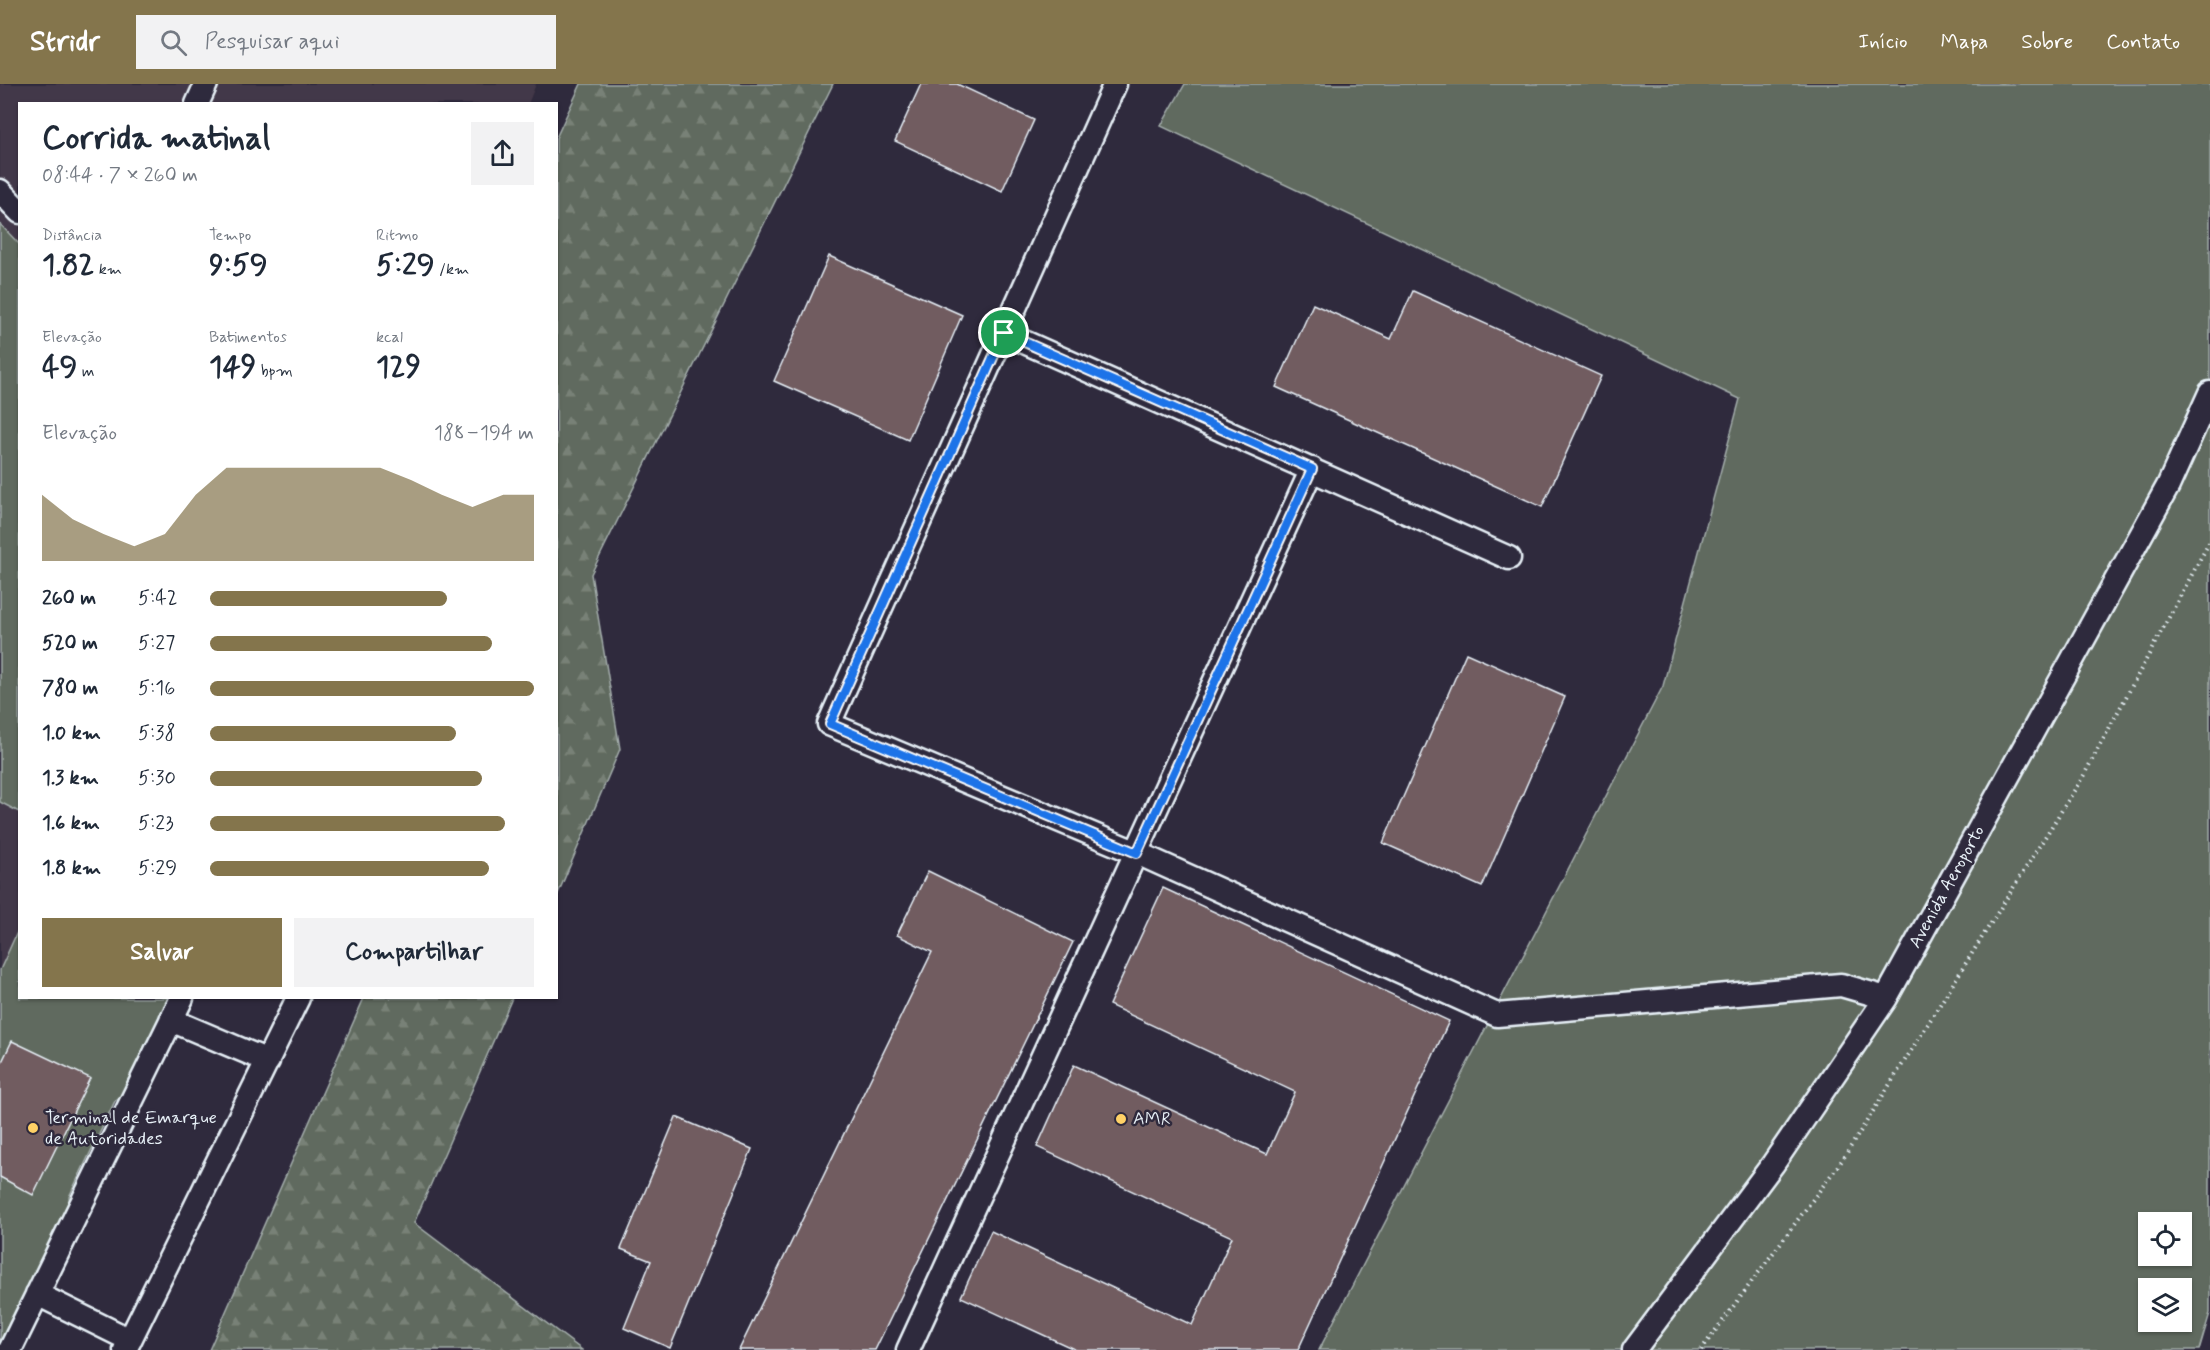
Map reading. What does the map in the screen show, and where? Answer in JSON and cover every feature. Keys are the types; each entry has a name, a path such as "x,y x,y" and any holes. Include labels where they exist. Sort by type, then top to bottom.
{"lane":[{"path":"198,102 206,84"},
{"path":"1115,84 830,724 1137,853 1497,1015 1841,985 1886,998"},
{"path":"0,191 18,210"},
{"path":"1004,333 1509,558"},
{"name":"Avenida Aeroporto","path":"1634,1350 1773,1164 1886,998 2168,486 2210,393"},
{"path":"908,1350 1312,469"},
{"path":"10,1350 182,999"},
{"path":"37,1294 128,1345 298,999"},
{"path":"171,1020 268,1060"}],"path":[{"path":"1701,1350 1849,1149 2084,775 2210,541"}],"shaded area":[{"path":"0,84 536,84 529,102 18,102 18,999 20,999 88,1156 0,1336"}],"green space":[{"path":"581,84 833,84 591,574 620,749 558,894 558,134"},
{"path":"1185,84 2210,84 2210,1313 2199,1350 1319,1350 1663,686 1740,399 1161,126"},
{"path":"0,224 18,243 18,811 0,802"},
{"path":"18,930 18,999 177,999 136,1082 115,1101 69,1197 70,1211 0,1350 0,970"},
{"path":"364,999 512,999 414,1223 582,1350 209,1350"}],"building":[{"path":"921,84 957,84 1034,120 1002,191 895,141"},
{"path":"829,256 962,315 908,440 774,381"},
{"path":"1413,291 1601,376 1542,507 1276,387 1313,304 1391,339"},
{"path":"1466,653 1565,697 1482,887 1383,843"},
{"path":"928,871 1073,942 875,1350 739,1350 932,952 897,935"},
{"name":"AMR","path":"1163,888 1449,1021 1298,1350 1076,1350 961,1297 991,1231 1192,1325 1232,1237 1037,1147 1074,1065 1267,1154 1295,1092 1109,1005"},
{"name":"Terminal de Emarque de Autoridades","path":"12,1041 90,1078 33,1195 0,1177 0,1066"},
{"path":"676,1117 752,1149 670,1348 624,1328 651,1261 621,1249"}],"place":[{"name":"AMR","path":"1121,1119"},
{"name":"Terminal de Emarque de Autoridades","path":"33,1128"}],"route":[{"path":"1004,333 1312,469 1137,853 830,724 1004,333"}]}
